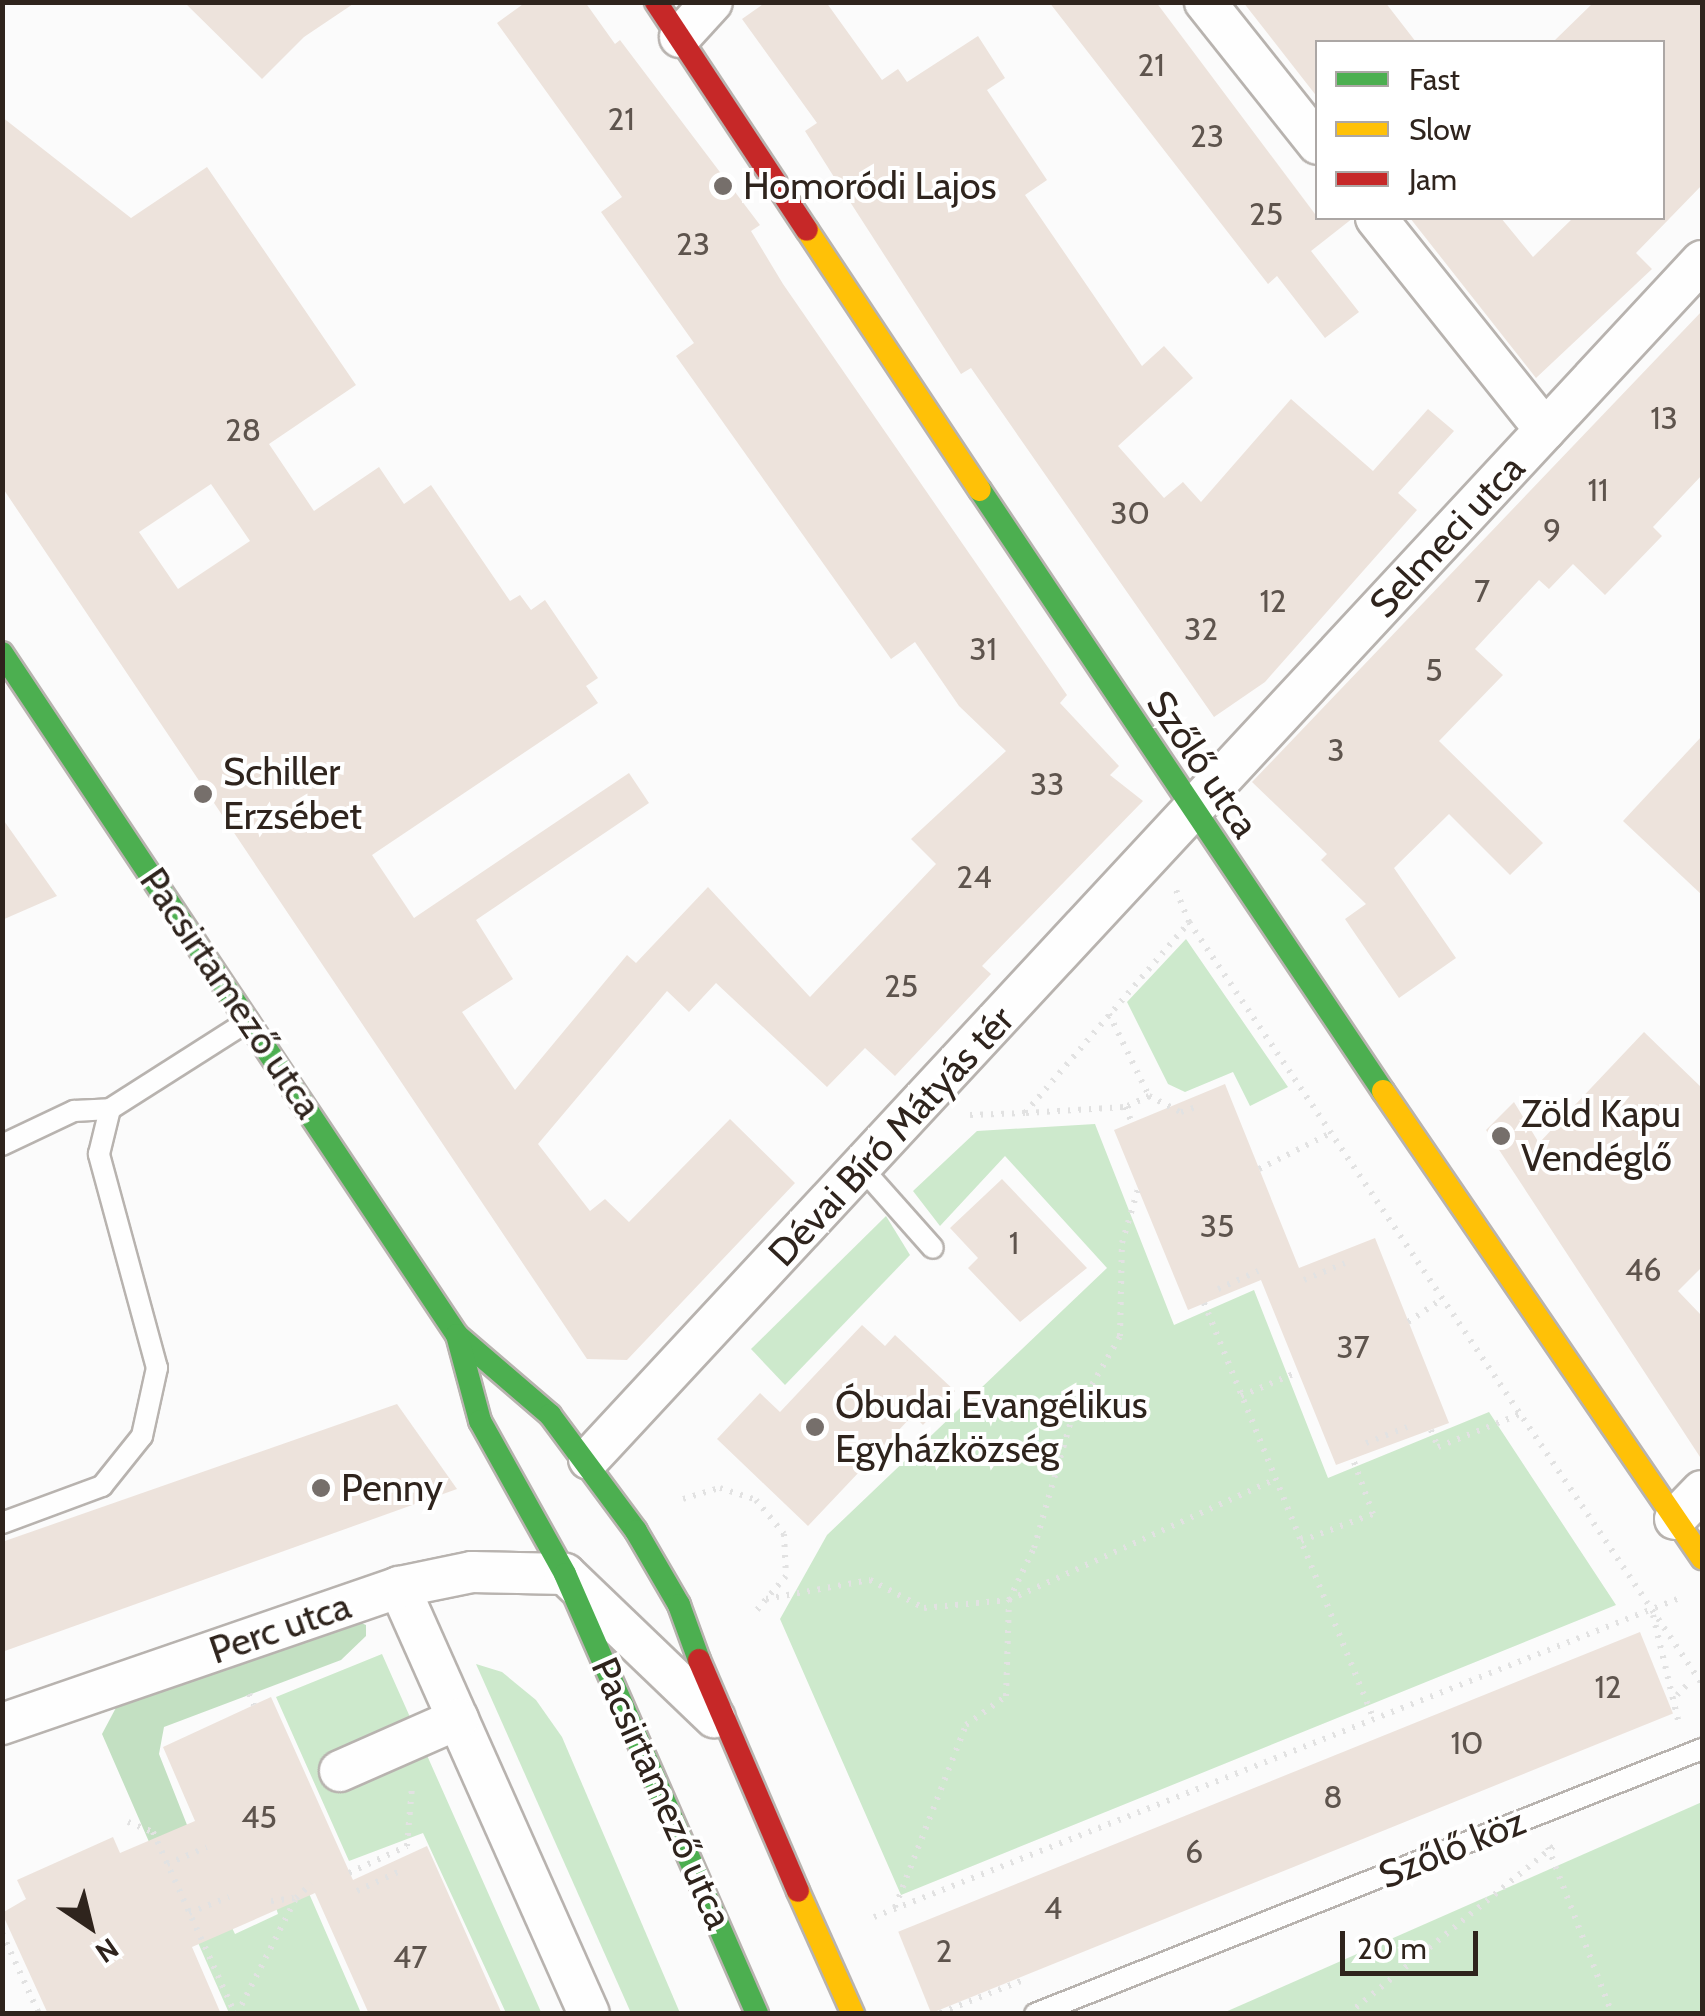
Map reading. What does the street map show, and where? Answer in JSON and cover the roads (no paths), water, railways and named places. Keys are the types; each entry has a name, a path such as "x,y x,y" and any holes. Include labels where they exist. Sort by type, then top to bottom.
{"main road":[{"name":"Szőlő utca","path":"656,2 1201,825 1689,1505 1702,1558"},
{"name":"Pacsirtamező utca","path":"2,653 457,1335 480,1421 566,1574 756,2014"},
{"name":"Pacsirtamező utca","path":"457,1335 502,1368 589,1459 678,1604 724,1727 853,2014"}],"street":[{"path":"680,37 712,2"},
{"path":"1205,2 1315,140"},
{"path":"1378,220 1545,430"},
{"name":"Selmeci utca","path":"1201,825 1545,430 1702,261"},
{"name":"Dévai Bíró Mátyás tér","path":"589,1459 861,1168 1201,825"},
{"name":"Perc utca","path":"2,1724 399,1587 450,1573 566,1574"},
{"name":"Pacsirtamező utca","path":"566,1574 724,1727"},
{"path":"399,1587 590,2014"},
{"path":"340,1771 458,1719"}],"lane":[{"path":"2,1145 74,1111 110,1109 250,1020"},
{"path":"2,1523 102,1486 142,1436 157,1368 99,1154 110,1109"},
{"path":"861,1168 933,1248"},
{"name":"Szőlő köz","path":"1035,2014 1702,1749"}],"place":[{"name":"Homoródi Lajos","path":"723,186"},
{"name":"Schiller Erzsébet","path":"203,794"},
{"name":"Zöld Kapu Vendéglő","path":"1501,1136"},
{"name":"Óbudai Evangélikus Egyházközség","path":"815,1427"},
{"name":"Penny","path":"321,1488"}]}
